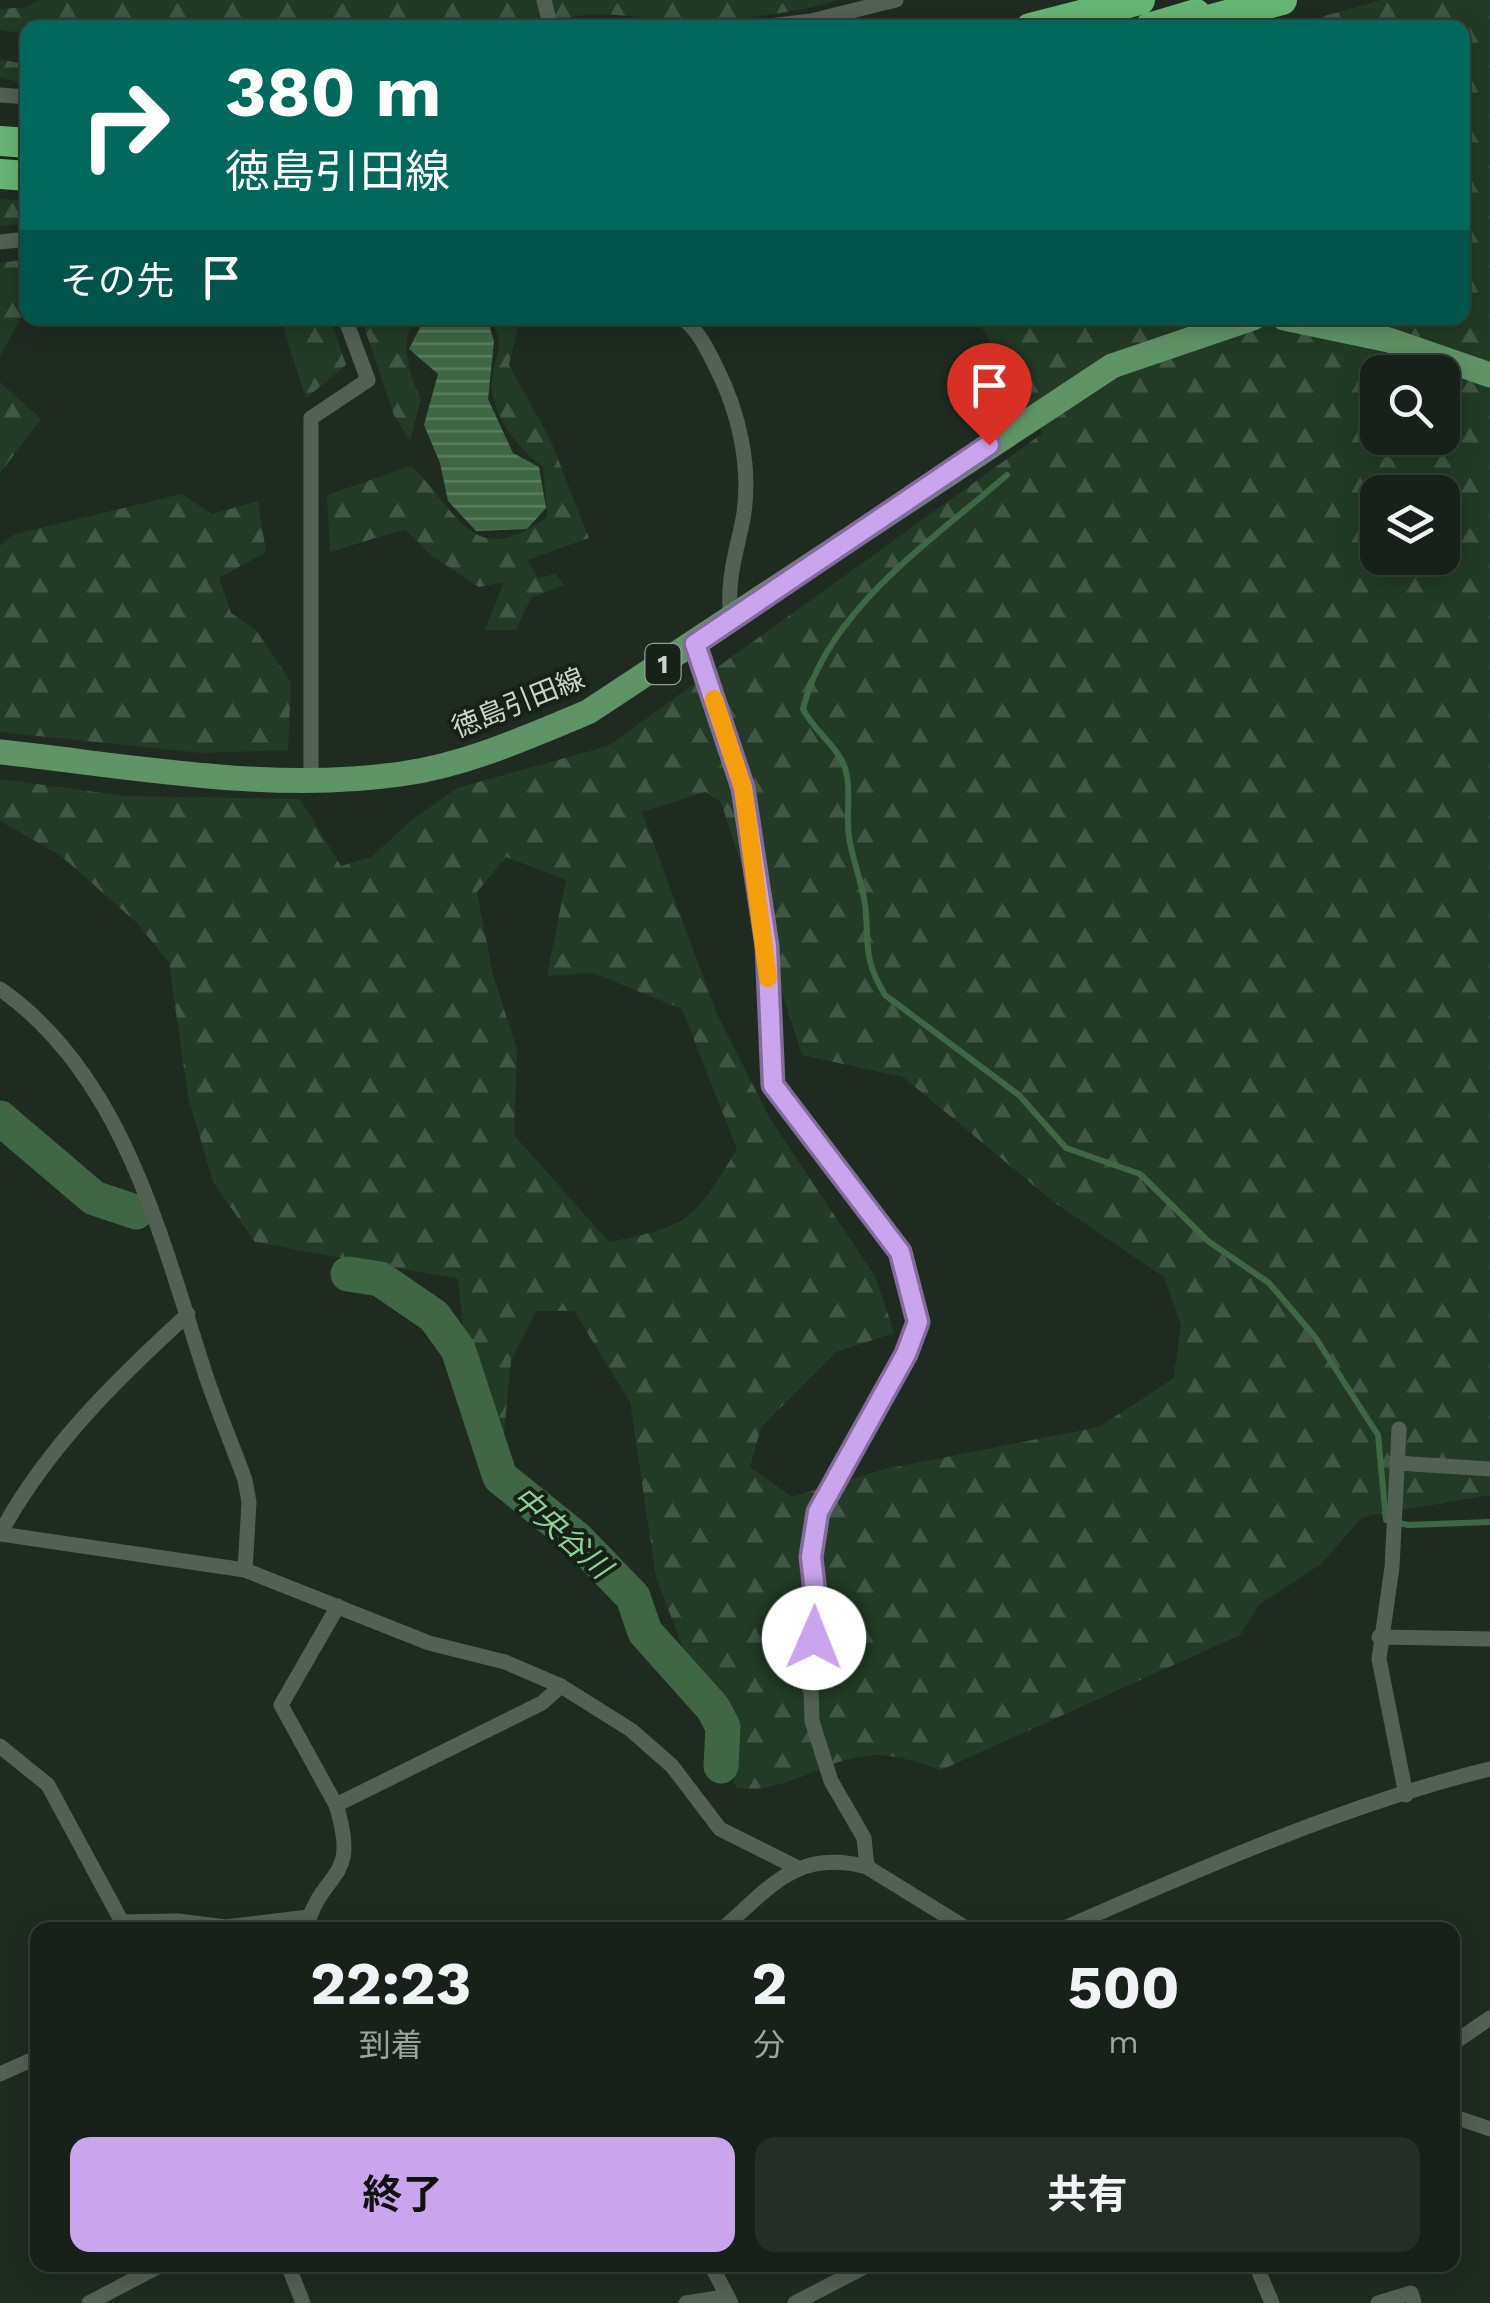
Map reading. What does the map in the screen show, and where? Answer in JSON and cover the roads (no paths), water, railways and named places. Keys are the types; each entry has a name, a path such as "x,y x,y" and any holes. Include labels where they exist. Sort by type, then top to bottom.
{"highway":[{"path":"1061,20 1140,0"},
{"path":"1176,20 1242,0"},
{"path":"1208,20 1282,0"}],"main road":[{"name":"徳島引田線","path":"0,752 310,781 403,774 495,751 588,712 1112,366 1232,325"},
{"path":"1317,325 1389,340 1490,375"}],"street":[{"path":"815,20 896,0"},
{"path":"310,781 311,418 368,380 348,325"},
{"path":"686,325 710,356 730,394 743,446 744,513 727,592 730,618"},
{"path":"695,644 743,788 767,946 773,1085 900,1252 918,1322 906,1354 818,1512 811,1557 818,1618 810,1658 812,1721 831,1781 864,1838 867,1867"},
{"path":"0,989 25,1006 88,1078 136,1177 245,1480 249,1502 245,1570"},
{"path":"188,1314 98,1400 39,1474 0,1534 245,1570 429,1643 504,1662 561,1686 631,1730 672,1766 720,1829 796,1867 849,1862 867,1867 956,1922"},
{"path":"1398,1429 1396,1521 1378,1659 1406,1795"},
{"path":"1397,1463 1490,1469"},
{"path":"309,1922 346,1860 347,1839 336,1805 280,1705 338,1606"},
{"path":"1379,1636 1490,1639"},
{"path":"336,1805 542,1703 561,1686"},
{"path":"0,1746 48,1785 122,1922 185,1922"},
{"path":"1079,1922 1169,1883 1406,1795 1490,1769"},
{"path":"731,1922 796,1867"},
{"path":"1460,2039 1490,2018"},
{"path":"0,2074 30,2060"},
{"path":"1460,2119 1490,2129"},
{"path":"89,2303 148,2272"},
{"path":"291,2272 303,2303"},
{"path":"686,2303 728,2300 714,2272"},
{"path":"794,2303 854,2272"},
{"path":"1259,2272 1272,2303"},
{"path":"1262,2303 1268,2272"},
{"path":"1378,2303 1411,2293 1414,2303"}],"waterway":[{"path":"1007,475 917,551 859,608 816,673 803,709 845,768 849,837 864,898 869,957 877,981 885,995 1019,1095 1066,1148 1140,1174 1208,1241 1269,1283 1315,1337 1378,1435 1386,1520 1408,1525 1490,1522"},
{"name":"中央谷川","path":"0,1118 94,1198 136,1212"},
{"name":"中央谷川","path":"348,1274 380,1279 434,1316 458,1349 500,1477 577,1539 633,1597 645,1632 713,1708 723,1727 721,1766"}]}
